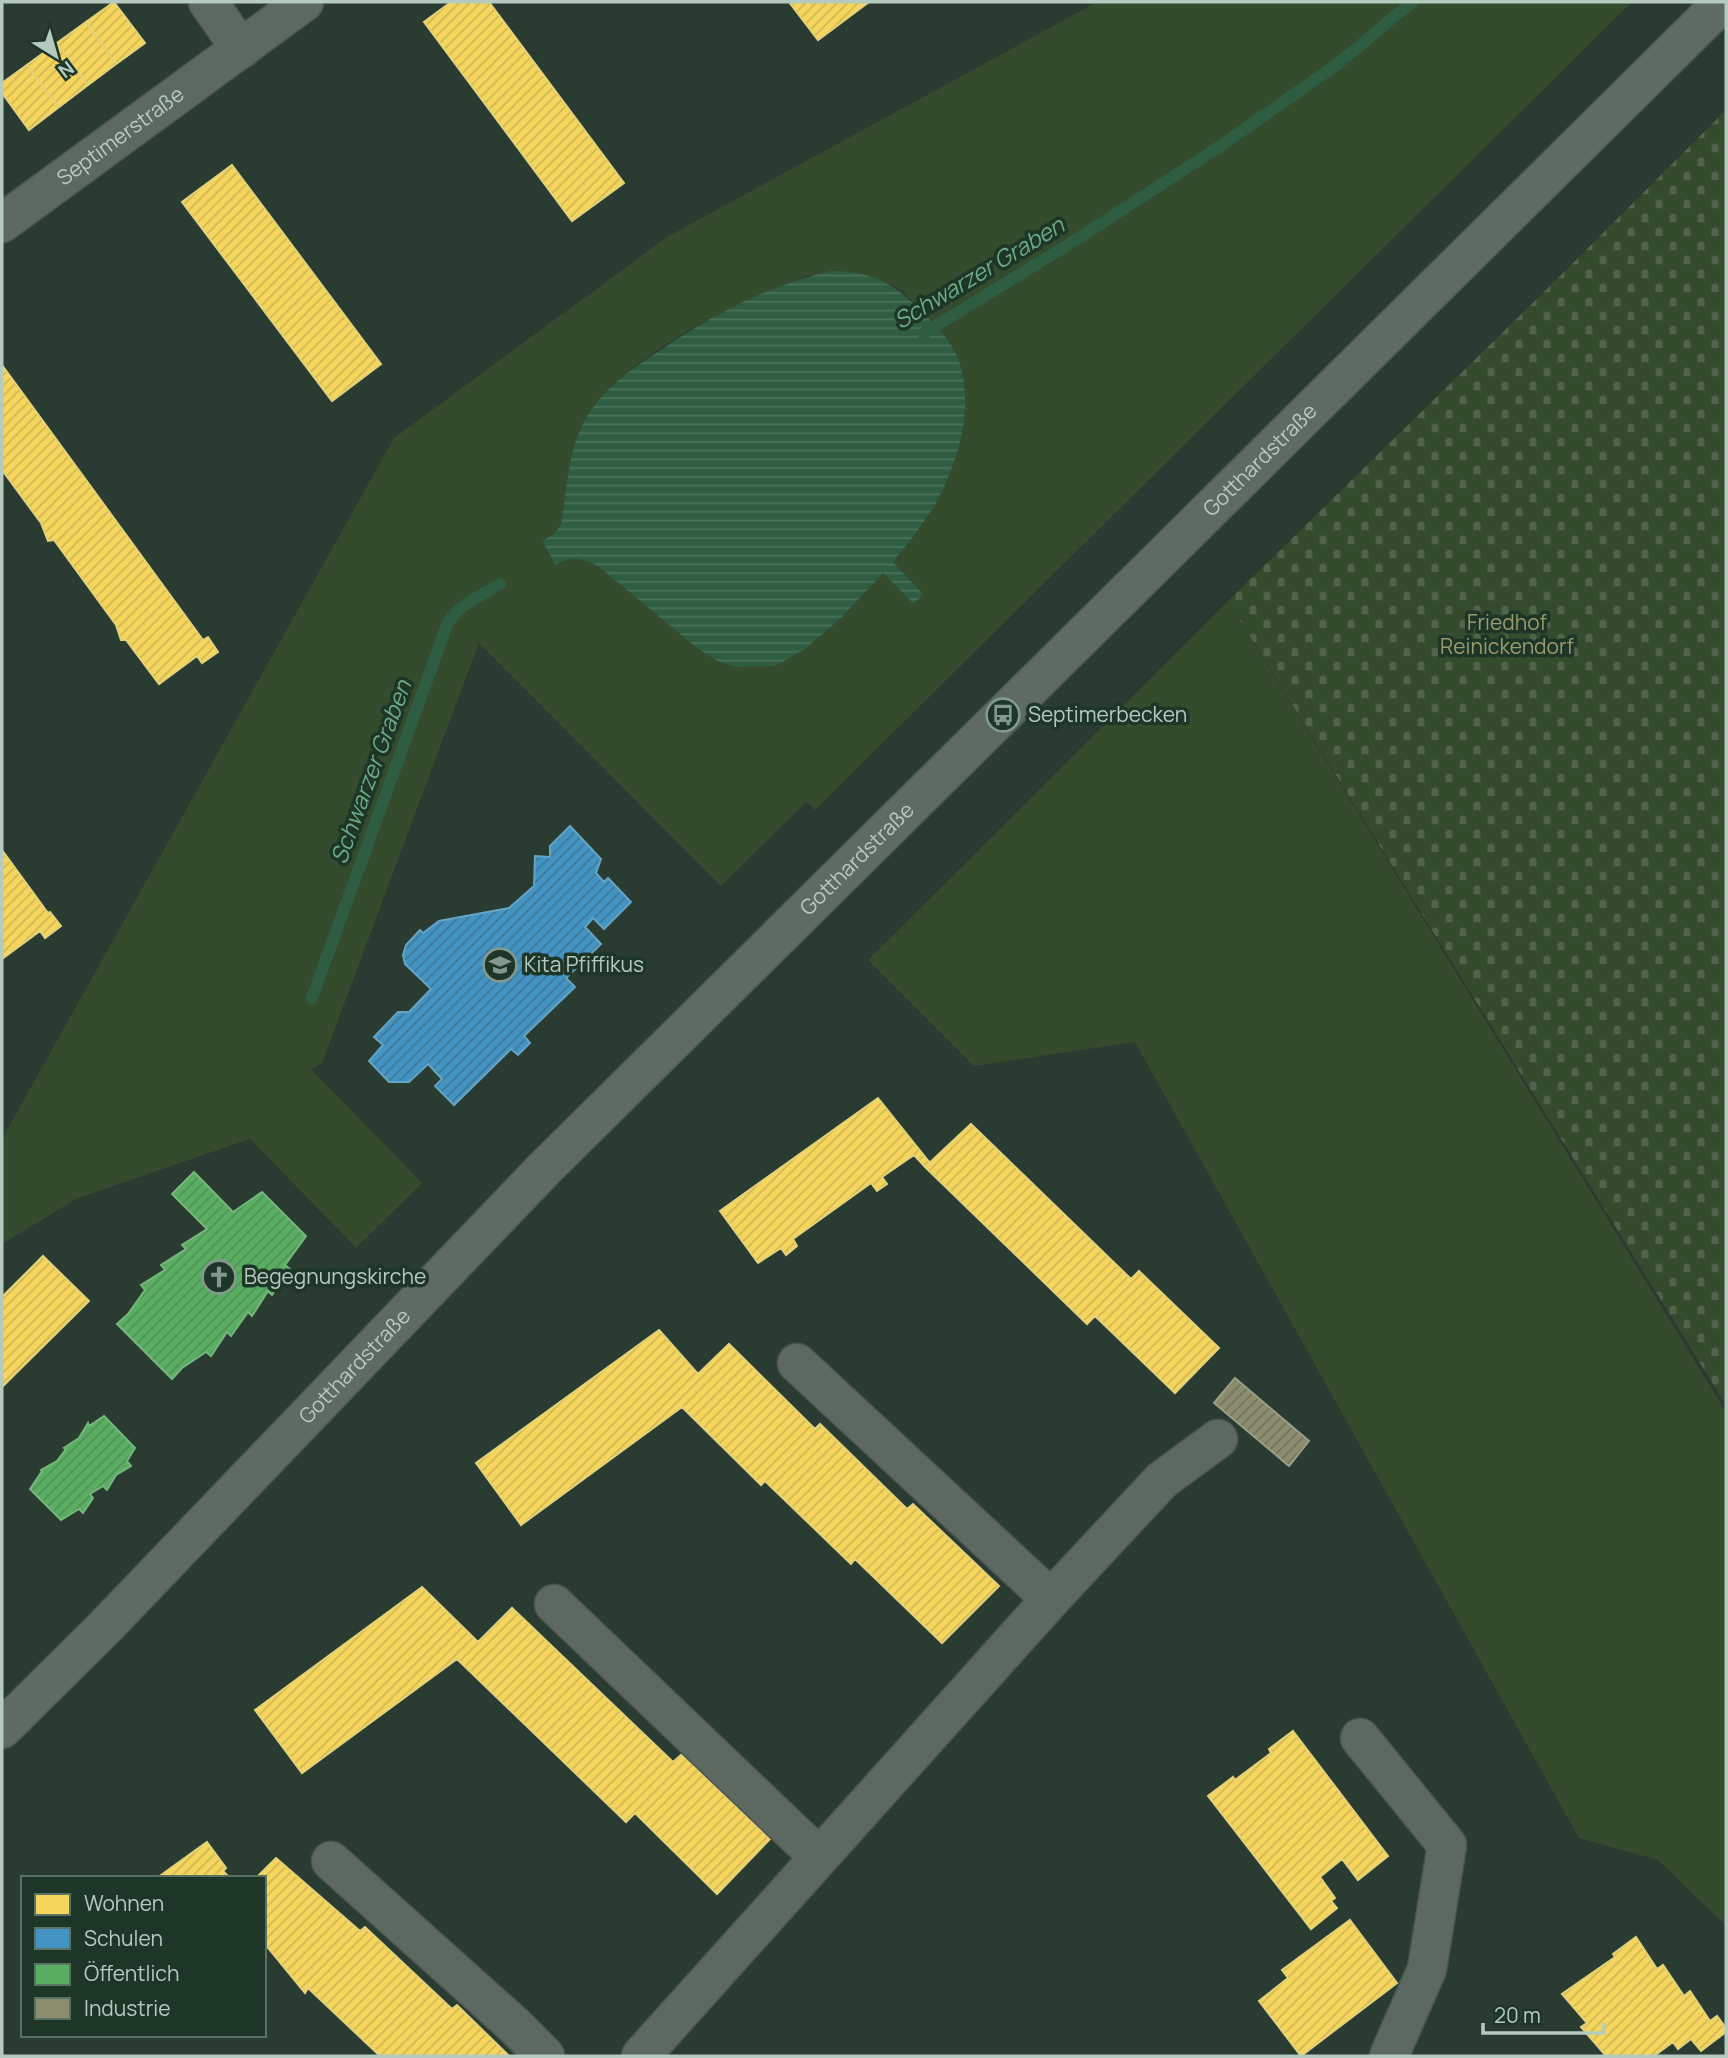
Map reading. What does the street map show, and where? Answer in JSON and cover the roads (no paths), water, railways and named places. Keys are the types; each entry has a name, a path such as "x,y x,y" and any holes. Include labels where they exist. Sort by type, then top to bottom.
{"main road":[{"name":"Gotthardstraße","path":"2,1729 105,1627 544,1169 1723,2"}],"street":[{"path":"208,2 241,48"},
{"name":"Septimerstraße","path":"2,223 304,2"},
{"path":"797,1363 1051,1599"},
{"path":"640,2056 1161,1480 1218,1439"},
{"path":"554,1604 819,1857"},
{"path":"1360,1738 1447,1845 1427,1969 1389,2056"},
{"path":"331,1861 545,2056"}],"waterway":[{"name":"Schwarzer Graben","path":"923,334 1219,147 1339,63 1412,2"},
{"name":"Schwarzer Graben","path":"312,998 447,625 463,606 500,584"}],"place":[{"name":"Septimerbecken","path":"1003,715"},
{"name":"Kita Pfiffikus","path":"500,965"},
{"name":"Begegnungskirche","path":"219,1277"}],"park label":[{"name":"Friedhof Reinickendorf","path":"1507,635"}]}
